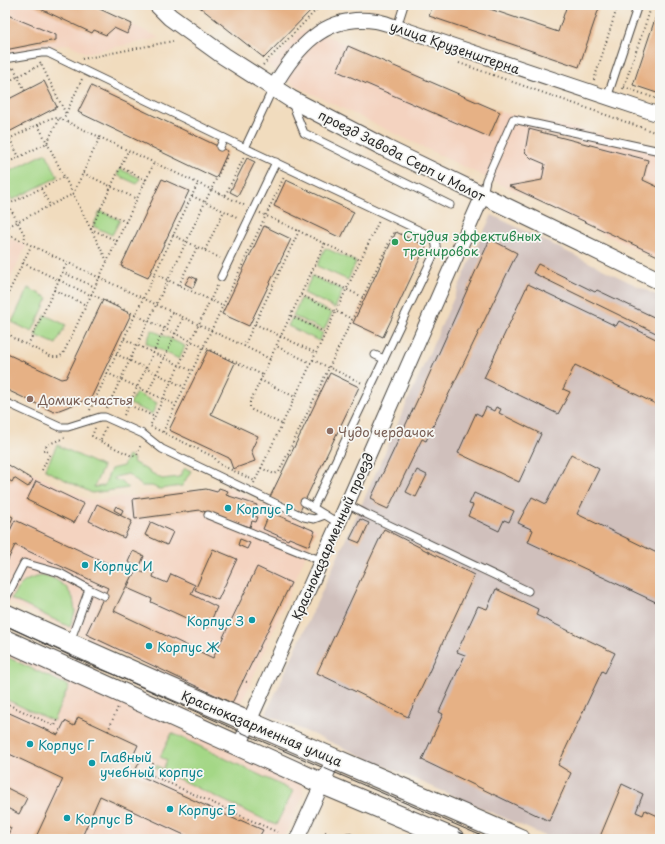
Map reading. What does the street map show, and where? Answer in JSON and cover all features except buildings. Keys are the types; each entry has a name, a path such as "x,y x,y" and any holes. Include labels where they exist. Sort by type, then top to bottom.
{"main road":[{"name":"Красноказарменная улица","path":"5,614 248,723 334,758 520,839"},
{"name":"Красноказарменная улица","path":"5,640 240,745 323,784 454,839"}],"street":[{"name":"проезд Завода Серп и Молот","path":"158,5 170,17 224,56 291,99 387,148 660,281"},
{"name":"улица Крузенштерна","path":"273,88 299,52 316,34 335,24 348,21 367,20 378,21 397,27 660,115"},
{"name":"Красноказарменный проезд","path":"240,745 248,723 322,561 483,195"},
{"path":"297,839 334,758"}],"lane":[{"path":"397,27 404,5"},
{"path":"613,100 638,5"},
{"path":"5,59 36,53 46,53 431,236 436,242 436,250 313,508"},
{"path":"246,148 273,88"},
{"path":"291,99 304,133 450,205"},
{"path":"483,195 486,180 512,119 660,151"},
{"path":"220,147 224,138"},
{"path":"221,277 276,162"},
{"path":"375,355 384,359"},
{"path":"5,402 60,427 68,427 104,417 146,436 162,450 307,518 314,519 325,515"},
{"path":"304,502 338,523"},
{"path":"347,504 373,518 528,591"},
{"path":"208,515 322,561"},
{"path":"5,600 24,563 60,573 104,596"},
{"path":"69,644 89,589"},
{"path":"347,839 348,837 353,839"}],"path":[{"path":"260,67 321,5"},
{"path":"379,5 386,7"},
{"path":"590,92 618,5"},
{"path":"613,100 624,88 652,5"},
{"path":"65,62 173,41"},
{"path":"36,53 66,114"},
{"path":"5,83 55,57"},
{"path":"455,61 660,134"},
{"path":"14,68 25,91"},
{"path":"63,120 86,72"},
{"path":"624,88 660,100"},
{"path":"5,141 51,118 59,118 225,196 246,148"},
{"path":"5,164 47,143 59,118"},
{"path":"38,125 107,261"},
{"path":"5,228 73,194 100,137"},
{"path":"10,139 19,157"},
{"path":"100,441 104,417 112,397 234,142"},
{"path":"91,228 128,150"},
{"path":"5,325 6,331 11,336 52,357 61,356 154,163"},
{"path":"120,167 146,180"},
{"path":"163,432 288,168"},
{"path":"83,173 137,199"},
{"path":"5,206 64,177"},
{"path":"84,422 198,183"},
{"path":"41,188 50,205"},
{"path":"192,196 260,228"},
{"path":"5,198 25,237 24,242"},
{"path":"100,209 126,222"},
{"path":"205,250 224,211"},
{"path":"270,218 360,260"},
{"path":"91,228 117,241"},
{"path":"250,491 376,228"},
{"path":"244,346 299,231"},
{"path":"5,233 270,359"},
{"path":"173,235 241,268"},
{"path":"261,468 274,474 279,472 392,235"},
{"path":"282,424 252,410 250,402 325,244"},
{"path":"5,300 31,246"},
{"path":"178,285 197,247"},
{"path":"23,263 263,375"},
{"path":"28,345 67,263"},
{"path":"62,272 95,287"},
{"path":"311,273 363,298"},
{"path":"155,274 223,306"},
{"path":"104,417 94,430 92,437 132,456 137,455 221,277"},
{"path":"54,290 86,305"},
{"path":"301,295 352,319"},
{"path":"120,423 172,313"},
{"path":"291,316 326,333"},
{"path":"148,392 183,318"},
{"path":"255,324 316,353"},
{"path":"124,339 192,371"},
{"path":"276,346 311,363"},
{"path":"116,354 184,386"},
{"path":"313,360 361,383"},
{"path":"107,373 176,405"},
{"path":"260,380 295,397"},
{"path":"112,397 155,417"},
{"path":"94,400 108,406"},
{"path":"150,426 214,457 219,464 255,481"},
{"path":"90,429 94,430"},
{"path":"42,470 49,455 48,452 44,450 47,445 68,436"},
{"path":"242,681 247,682"},
{"path":"5,703 54,726 58,718"},
{"path":"108,731 120,704"},
{"path":"153,763 148,774 277,832"},
{"path":"325,832 339,839"}],"shaded area":[{"path":"5,5 91,5 160,38 86,53 69,44 5,54"},
{"path":"301,30 327,36 500,112 660,147 660,261 294,85 266,63 276,59"},
{"path":"492,215 660,297 660,839 552,839 266,714"},
{"path":"5,236 26,246 5,291"},
{"path":"5,454 7,461 89,500 227,487 317,529 242,703 238,706 233,706 5,600"},
{"path":"5,647 300,782 303,788 303,796 283,839 5,839"}],"green space":[{"path":"46,153 58,177 12,200 5,187 5,174"},
{"path":"120,169 140,178 137,184 117,175"},
{"path":"100,211 120,220 112,235 93,226"},
{"path":"325,248 356,262 348,280 317,266"},
{"path":"312,276 343,290 335,308 304,293"},
{"path":"28,288 48,298 32,332 12,322"},
{"path":"301,298 332,313 324,330 293,316"},
{"path":"45,315 66,325 56,344 35,335"},
{"path":"292,318 323,333 319,341 288,326"},
{"path":"152,330 185,346 179,359 146,343"},
{"path":"136,393 157,403 152,414 130,404"},
{"path":"57,445 103,467 94,487 104,486 111,469 123,466 128,456 134,459 133,462 162,479 179,477 185,468 191,471 182,486 159,489 152,486 142,486 128,474 115,477 114,479 122,482 128,488 92,493 45,470"},
{"path":"42,576 55,579 66,587 73,598 75,612 70,627 11,599 20,585 27,580"},
{"path":"5,656 69,686 53,721 5,699"},
{"path":"172,733 293,791 276,825 155,768 156,765 163,769 167,760 160,757"}],"tram line":[{"path":"5,625 90,665 245,734 489,839"},
{"path":"458,832 474,839"}],"place":[{"name":"Студия эффективных тренировок","path":"395,242"},
{"name":"Домик счастья","path":"30,399"},
{"name":"Чудо чердачок","path":"330,431"},
{"name":"Корпус Р","path":"228,508"},
{"name":"Корпус И","path":"85,565"},
{"name":"Корпус З","path":"252,620"},
{"name":"Корпус Ж","path":"149,646"},
{"name":"Корпус Г","path":"30,744"},
{"name":"Главный учебный корпус","path":"92,763"},
{"name":"Корпус Б","path":"170,809"},
{"name":"Корпус В","path":"67,818"}]}
